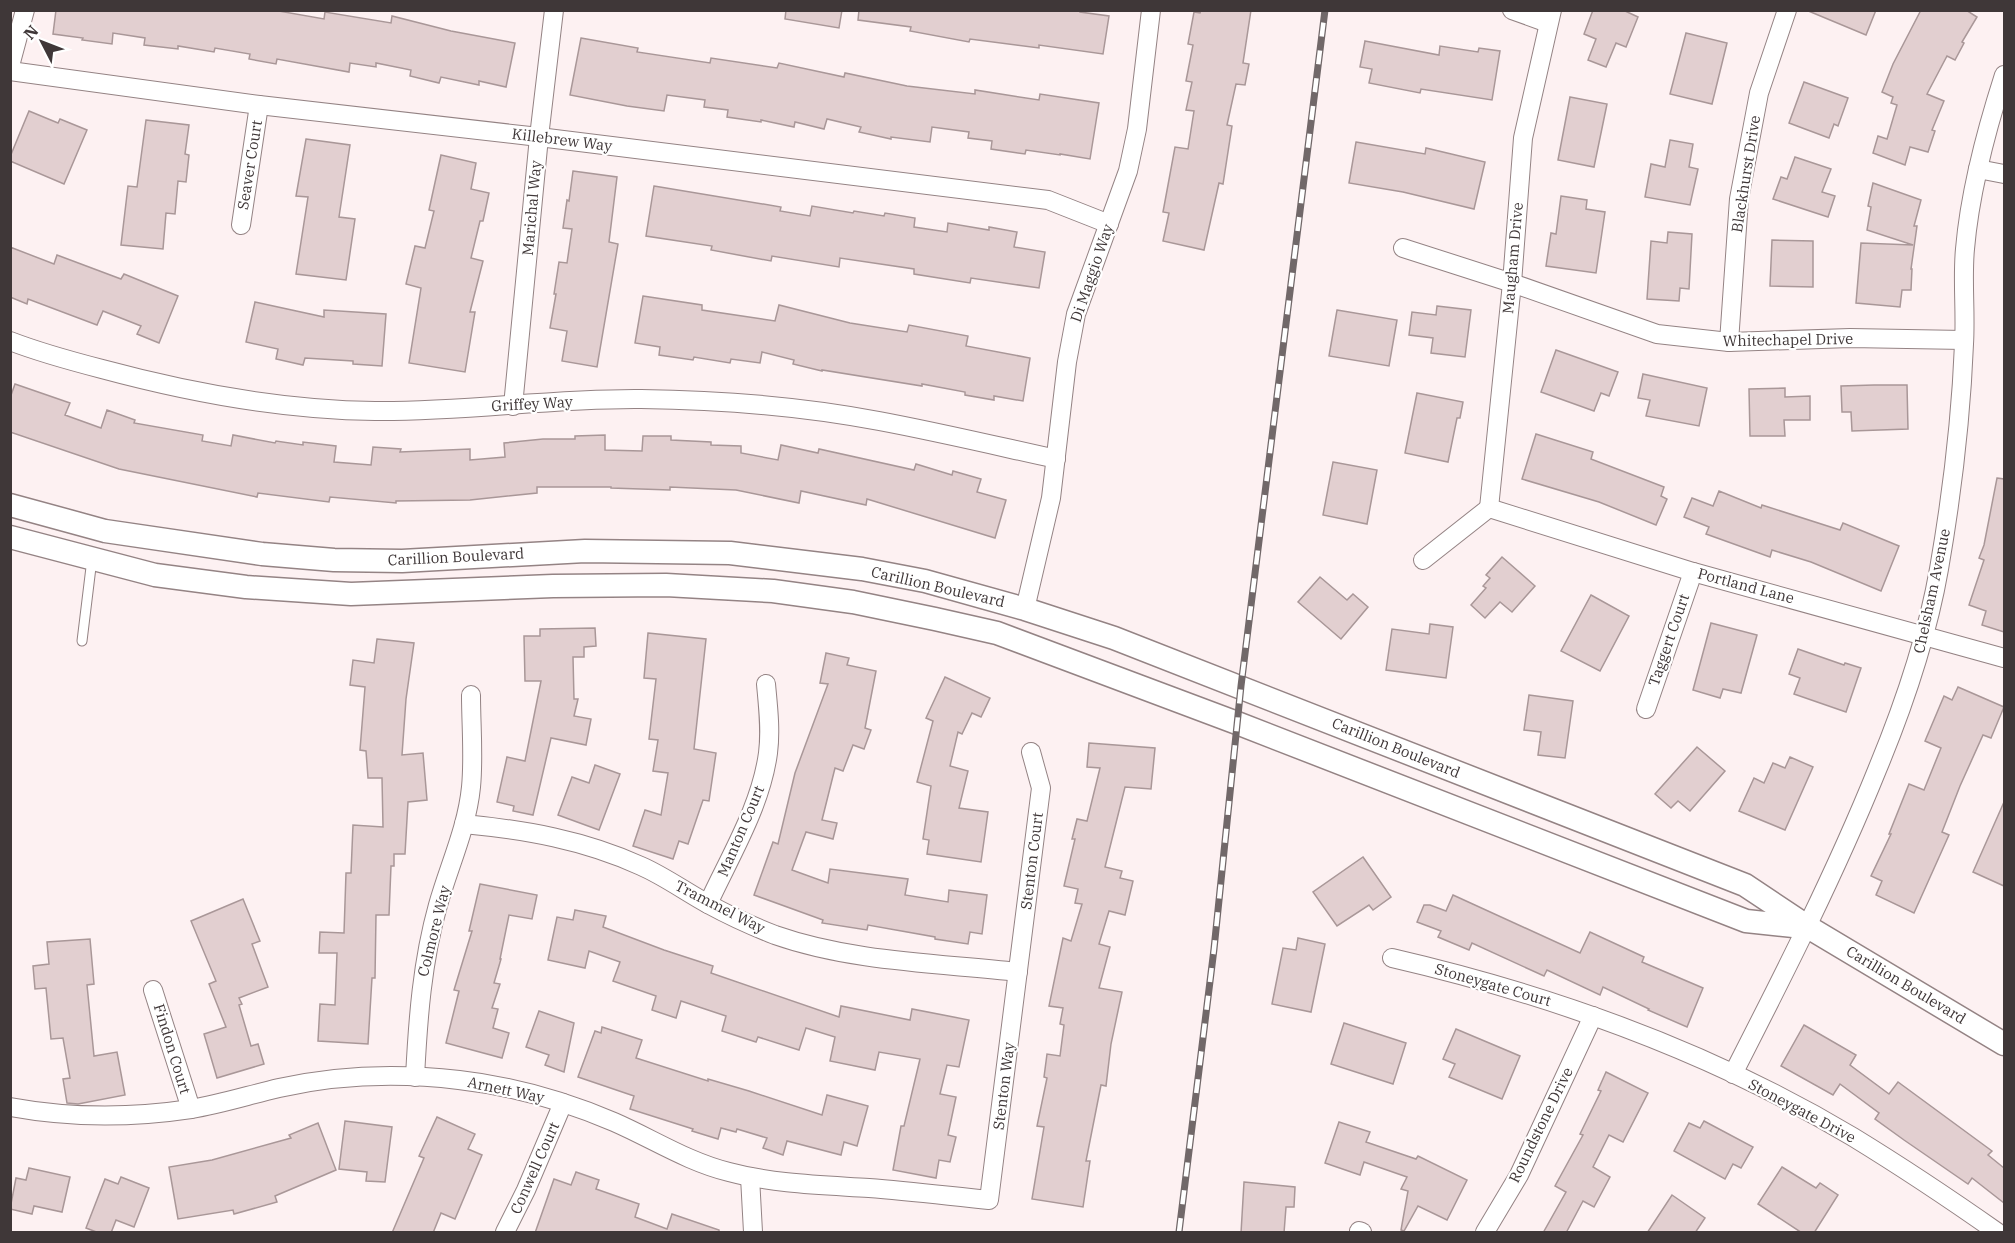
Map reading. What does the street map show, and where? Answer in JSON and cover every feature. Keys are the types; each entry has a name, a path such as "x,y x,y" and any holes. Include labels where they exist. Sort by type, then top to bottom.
{"street":[{"path":"10,66 25,10"},
{"name":"Marichal Way","path":"513,406 539,137 554,10"},
{"name":"Di Maggio Way","path":"1026,609 1051,498 1067,362 1076,314 1128,171 1137,129 1151,10"},
{"path":"1512,10 1550,17"},
{"name":"Blackhurst Drive","path":"1729,342 1739,199 1759,93 1787,10"},
{"name":"Maugham Drive","path":"1489,508 1512,283 1523,138 1550,17"},
{"name":"Killebrew Way","path":"10,71 260,105 1048,200 1109,224"},
{"name":"Chelsham Avenue","path":"1733,1074 1808,927 1852,832 1891,735 1925,635 1939,571 1961,406 1965,251 1971,201 2004,75"},
{"name":"Seaver Court","path":"241,225 260,105"},
{"path":"1978,169 2004,174"},
{"name":"Whitechapel Drive","path":"1403,248 1512,283 1657,334 1729,342 1850,338 1964,340"},
{"name":"Griffey Way","path":"10,341 38,352 125,375 195,391 271,403 377,411 640,399 730,403 802,409 878,420 1056,459"},
{"name":"Carillion Boulevard","path":"10,505 105,531 262,554 334,560 402,561 585,551 730,554 883,573 925,581 1026,609 1114,638 1745,885 1808,927 2004,1044"},
{"path":"1423,560 1489,508"},
{"name":"Portland Lane","path":"1489,508 1693,572 2004,658"},
{"name":"Carillion Boulevard","path":"10,537 155,575 246,587 351,594 553,586 666,585 773,591 853,602 935,619 997,633 1237,723 1746,921 1808,927"},
{"name":"Taggert Court","path":"1646,709 1693,572"},
{"name":"Manton Court","path":"708,904 754,805 764,776 769,752 766,684"},
{"name":"Colmore Way","path":"415,1077 419,1002 425,956 438,905 464,824 471,787 471,696"},
{"name":"Stenton Court","path":"1018,972 1041,788 1030,752"},
{"name":"Trammel Way","path":"464,824 515,829 594,847 642,866 708,904 775,934 833,950 1018,972"},
{"name":"Stoneygate Court","path":"1392,958 1507,988 1593,1016"},
{"name":"Stenton Way","path":"989,1200 1018,972"},
{"name":"Findon Court","path":"153,990 191,1109"},
{"name":"Stoneygate Drive","path":"1593,1016 1733,1074 1851,1136 1936,1189 1997,1233"},
{"name":"Roundstone Drive","path":"1485,1233 1519,1174 1593,1016"},
{"name":"Arnett Way","path":"10,1107 65,1115 139,1115 191,1109 316,1082 364,1077 415,1077 487,1084 533,1094 614,1122 692,1160 750,1177 989,1200"},
{"name":"Conwell Court","path":"505,1233 563,1103"},
{"path":"750,1177 753,1233"}],"lane":[{"path":"82,640 92,559"}],"building":[{"path":"56,10 273,10 324,19 325,12 391,23 392,16 451,31 515,43 506,87 479,81 479,85 441,77 439,83 410,76 411,70 376,63 376,67 350,63 349,72 277,59 276,64 249,59 250,54 215,48 214,52 178,46 178,49 144,45 145,38 113,33 112,44 82,40 83,38 53,34"},
{"path":"786,10 842,10 839,28 785,19"},
{"path":"859,10 1080,10 1080,12 1109,16 1103,54 1039,45 1039,48 970,39 969,42 910,31 911,27 858,20"},
{"path":"1201,10 1251,10 1243,63 1249,64 1245,85 1236,84 1227,125 1232,126 1223,184 1219,183 1204,250 1163,241 1169,213 1163,212 1175,147 1188,149 1194,111 1186,110 1192,82 1186,81 1193,45 1188,44 1194,12 1200,13"},
{"path":"1593,10 1623,10 1638,17 1626,47 1616,43 1606,67 1588,60 1596,39 1584,34"},
{"path":"1806,10 1876,10 1866,35"},
{"path":"1921,10 1966,10 1977,17 1962,42 1964,43 1955,60 1947,56 1927,94 1944,101 1932,130 1935,131 1928,152 1910,147 1905,165 1873,153 1878,136 1887,139 1897,105 1891,103 1893,97 1882,92 1893,64"},
{"path":"1686,33 1727,43 1712,104 1670,94"},
{"path":"581,38 638,48 637,52 710,63 711,58 777,68 779,63 844,77 845,73 907,86 975,94 975,90 1039,100 1040,94 1099,103 1090,159 1026,150 1025,154 991,149 992,141 968,138 969,132 932,127 930,142 891,137 891,139 859,132 861,127 827,119 824,129 795,122 794,127 761,120 761,122 727,117 728,110 704,107 705,100 667,95 664,111 570,95"},
{"path":"1365,41 1439,55 1440,46 1478,52 1479,48 1500,51 1492,100 1421,89 1420,93 1369,83 1372,69 1360,67"},
{"path":"1804,82 1848,98 1838,126 1834,124 1829,138 1789,123"},
{"path":"1570,97 1607,104 1594,167 1558,160"},
{"path":"29,111 58,123 60,119 87,130 64,184 10,161"},
{"path":"146,120 189,125 185,154 189,155 186,182 178,181 175,214 166,213 163,249 121,245 128,186 137,187"},
{"path":"306,139 350,145 339,217 355,219 346,280 296,274 308,197 296,196"},
{"path":"1670,140 1693,144 1689,167 1698,169 1690,205 1645,197 1651,164 1665,167"},
{"path":"1356,142 1425,154 1426,148 1485,162 1474,209 1403,192 1349,183"},
{"path":"441,155 476,163 471,189 489,193 471,258 483,261 470,312 475,312 465,372 409,363 421,288 406,284 415,246 425,248 434,211 429,210"},
{"path":"1795,157 1831,169 1822,192 1835,196 1828,217 1773,199 1781,177 1787,179"},
{"path":"573,171 617,177 609,242 618,244 597,367 562,361 567,331 550,328 559,262 567,263 572,229 563,228"},
{"path":"1873,183 1921,200 1914,226 1917,226 1911,269 1911,290 1902,290 1900,307 1856,303 1861,243 1913,245 1867,230 1871,207 1868,206"},
{"path":"654,186 781,207 780,211 810,216 812,206 853,213 854,211 884,216 885,213 915,218 914,227 947,232 948,223 1017,232 1014,247 1045,252 1039,288 971,278 970,283 914,274 914,269 840,258 839,267 772,256 771,261 711,250 712,246 646,236"},
{"path":"1561,196 1587,200 1586,209 1605,212 1596,273 1546,266 1551,233 1556,234"},
{"path":"1668,232 1692,234 1689,289 1680,288 1679,301 1647,299 1651,241 1667,243"},
{"path":"1772,240 1813,241 1813,287 1770,286"},
{"path":"10,247 54,264 57,255 121,279 124,274 178,296 159,343 137,334 141,326 103,311 97,325 28,299 27,304 10,297"},
{"path":"643,296 702,305 702,310 775,321 779,305 850,323 907,332 909,325 968,336 966,346 1030,358 1023,401 994,396 994,400 922,384 922,386 822,371 793,364 794,360 762,352 760,363 731,359 730,363 694,357 693,360 659,355 660,347 635,343"},
{"path":"255,302 324,317 324,310 386,314 382,366 353,364 353,361 305,358 303,365 276,359 278,349 246,342"},
{"path":"1437,306 1471,310 1465,357 1431,353 1433,338 1409,335 1412,312 1436,315"},
{"path":"1337,310 1397,320 1389,366 1329,356"},
{"path":"1556,350 1618,372 1609,396 1601,393 1594,411 1541,392"},
{"path":"1643,374 1707,388 1699,426 1646,416 1650,400 1638,398"},
{"path":"15,384 70,403 65,415 101,428 107,410 135,420 134,423 203,435 202,441 231,446 233,435 275,443 276,441 303,445 303,442 336,446 334,462 371,465 373,447 401,449 400,452 470,449 470,460 505,457 504,443 575,439 575,436 605,435 605,450 642,451 643,436 671,436 671,440 741,446 741,453 778,460 781,445 818,453 819,449 914,470 916,464 952,475 953,471 981,479 977,492 1006,500 995,538 867,499 866,505 801,491 799,503 736,490 670,487 670,490 537,487 537,493 470,500 396,501 396,503 330,497 329,502 258,493 257,497 119,469 10,432 10,398"},
{"path":"1907,385 1908,429 1852,431 1851,412 1842,412 1841,386"},
{"path":"1785,388 1785,397 1810,396 1810,420 1784,420 1785,436 1750,436 1749,389"},
{"path":"1417,393 1463,402 1460,418 1457,418 1448,462 1405,453"},
{"path":"1536,434 1593,452 1591,459 1664,487 1661,496 1667,499 1656,525 1599,502 1522,479"},
{"path":"1333,462 1377,470 1367,524 1323,515"},
{"path":"1997,478 2004,479 2004,632 1982,625 1986,611 1969,605 1984,560 1979,558 1984,545"},
{"path":"1719,491 1761,508 1762,505 1840,530 1843,523 1899,546 1881,591 1811,562 1772,550 1770,557 1706,534 1709,527 1684,517 1692,498 1713,506"},
{"path":"1502,557 1535,586 1512,612 1500,602 1485,618 1471,605 1486,588 1483,586 1490,578 1486,575"},
{"path":"1320,577 1347,600 1353,594 1368,607 1341,639 1298,602"},
{"path":"1591,595 1629,616 1600,671 1561,651"},
{"path":"1711,623 1757,635 1741,693 1723,689 1720,698 1693,690"},
{"path":"1430,624 1453,627 1446,678 1386,670 1392,629 1429,634"},
{"path":"595,628 596,646 584,647 584,657 573,657 574,699 578,699 574,716 591,719 586,745 551,738 533,815 513,811 514,806 497,802 507,757 525,761 541,681 525,681 524,636 540,636 540,629"},
{"path":"648,633 706,639 694,749 716,753 709,801 703,800 688,844 679,841 673,859 633,846 645,810 661,815 668,773 653,771 658,740 649,739 656,679 644,678"},
{"path":"377,639 414,643 406,699 402,755 423,753 427,800 408,802 405,854 394,854 394,866 391,866 389,915 376,915 375,978 372,978 368,1044 318,1041 320,1004 335,1005 337,953 319,953 320,932 344,933 346,873 351,873 353,825 383,827 382,778 368,778 366,751 360,750 365,687 350,685 353,660 374,663"},
{"path":"1798,649 1844,665 1845,663 1861,668 1846,712 1794,694 1800,678 1789,674"},
{"path":"826,653 849,658 847,665 876,671 865,728 871,730 864,749 853,745 843,771 835,768 822,820 837,823 833,839 806,832 792,870 828,883 830,869 908,879 905,895 948,902 949,890 987,895 982,934 970,932 968,944 868,925 867,930 822,923 823,920 754,895 773,842 778,844 795,773 828,684 820,683"},
{"path":"945,677 990,698 981,717 972,713 962,734 958,732 950,766 968,771 959,808 988,812 981,862 927,854 929,840 923,839 931,786 917,782 933,721 926,718"},
{"path":"1958,687 2004,707 1991,738 1983,735 1960,786 1942,832 1949,835 1914,913 1876,895 1882,881 1871,876 1891,834 1889,834 1909,784 1924,790 1941,748 1925,741 1944,696 1952,700"},
{"path":"1529,695 1573,701 1565,758 1538,755 1541,732 1524,730"},
{"path":"1089,743 1155,748 1151,789 1125,787 1105,867 1122,871 1120,878 1133,881 1125,915 1109,911 1099,944 1110,947 1099,988 1122,992 1111,1044 1106,1086 1101,1085 1086,1161 1090,1161 1083,1207 1032,1199 1044,1127 1037,1126 1047,1078 1044,1077 1047,1054 1060,1056 1064,1025 1060,1024 1063,1008 1049,1006 1063,938 1071,941 1082,904 1075,903 1078,889 1064,886 1075,839 1072,839 1077,819 1087,821 1100,768 1087,767"},
{"path":"1697,747 1725,771 1690,811 1678,801 1671,808 1655,794"},
{"path":"1790,757 1813,767 1785,830 1739,811 1754,778 1764,783 1773,763 1785,768"},
{"path":"595,765 620,774 599,830 558,815 572,777 589,783"},
{"path":"2004,802 2004,886 1973,872"},
{"path":"1363,857 1391,897 1373,910 1369,905 1337,926 1313,892"},
{"path":"480,884 537,895 532,919 509,915 494,983 500,984 492,1008 498,1009 493,1028 509,1033 502,1058 446,1043 459,991 454,990 472,931 469,931"},
{"path":"1453,895 1580,953 1590,932 1644,957 1642,962 1703,988 1687,1027 1603,987 1600,995 1547,970 1544,976 1472,943 1469,950 1438,937 1441,931 1417,922 1424,905 1446,911"},
{"path":"243,899 260,941 252,944 268,987 239,998 242,1004 239,1005 251,1046 258,1044 264,1064 217,1078 204,1034 226,1027 209,984 216,981 191,921"},
{"path":"575,910 606,916 603,927 713,966 711,973 839,1017 841,1006 910,1020 912,1009 969,1020 959,1067 947,1065 940,1094 956,1097 948,1135 956,1137 950,1162 939,1160 936,1178 893,1170 901,1126 904,1126 920,1059 879,1052 875,1070 830,1061 835,1037 806,1028 799,1050 758,1037 756,1042 722,1031 726,1016 681,1001 676,1018 652,1010 656,996 613,981 620,962 589,951 585,968 548,960 557,917 573,920"},
{"path":"1298,938 1325,944 1311,1012 1272,1004 1283,948 1296,950"},
{"path":"90,939 94,984 87,985 94,1056 117,1052 125,1095 78,1104 67,1103 63,1079 70,1078 63,1038 51,1039 46,988 35,989 33,966 49,964 47,942"},
{"path":"539,1011 574,1023 564,1072 545,1065 549,1055 526,1047"},
{"path":"1344,1023 1406,1043 1393,1084 1331,1064"},
{"path":"1804,1025 1856,1055 1850,1065 1889,1094 1898,1082 1992,1151 1988,1155 2004,1168 2004,1203 1972,1178 1968,1184 1875,1119 1879,1113 1840,1084 1833,1095 1781,1066"},
{"path":"602,1027 642,1040 636,1058 822,1115 827,1095 868,1106 857,1146 844,1142 841,1155 787,1141 783,1155 763,1148 767,1138 737,1129 736,1132 721,1128 718,1139 630,1109 634,1096 578,1077 595,1031 601,1033"},
{"path":"1456,1029 1520,1056 1502,1099 1449,1077 1455,1064 1443,1059"},
{"path":"1606,1072 1648,1093 1623,1142 1609,1135 1593,1167 1610,1177 1594,1207 1583,1201 1566,1233 1543,1233 1566,1192 1555,1186 1583,1135 1580,1134 1601,1091 1598,1090"},
{"path":"437,1117 475,1134 468,1149 482,1155 455,1219 441,1213 433,1233 392,1233 424,1158 419,1156"},
{"path":"345,1121 392,1127 385,1182 366,1181 367,1172 339,1169"},
{"path":"1704,1121 1753,1147 1741,1168 1733,1164 1725,1179 1674,1151 1689,1123 1700,1128"},
{"path":"1339,1122 1370,1132 1366,1142 1416,1159 1418,1156 1467,1180 1447,1220 1418,1206 1404,1231 1401,1230 1408,1191 1401,1189 1407,1177 1364,1162 1360,1175 1325,1163"},
{"path":"318,1123 336,1170 275,1196 277,1202 234,1214 233,1210 178,1219 169,1167 212,1160 291,1138 289,1135"},
{"path":"1782,1167 1816,1188 1820,1183 1838,1195 1814,1233 1802,1233 1758,1204"},
{"path":"29,1168 70,1177 62,1212 34,1206 32,1214 10,1209 16,1178 26,1180"},
{"path":"576,1172 599,1180 596,1189 639,1204 635,1217 667,1229 672,1214 719,1230 719,1233 535,1233 554,1179 571,1185"},
{"path":"121,1177 149,1188 134,1227 116,1220 111,1233 99,1233 86,1228 105,1179 118,1184"},
{"path":"1244,1182 1295,1187 1294,1207 1286,1207 1284,1233 1241,1233"},
{"path":"1672,1195 1705,1218 1695,1233 1647,1233"}],"railway":[{"path":"1179,1232 1214,949 1241,686 1325,10"}]}
